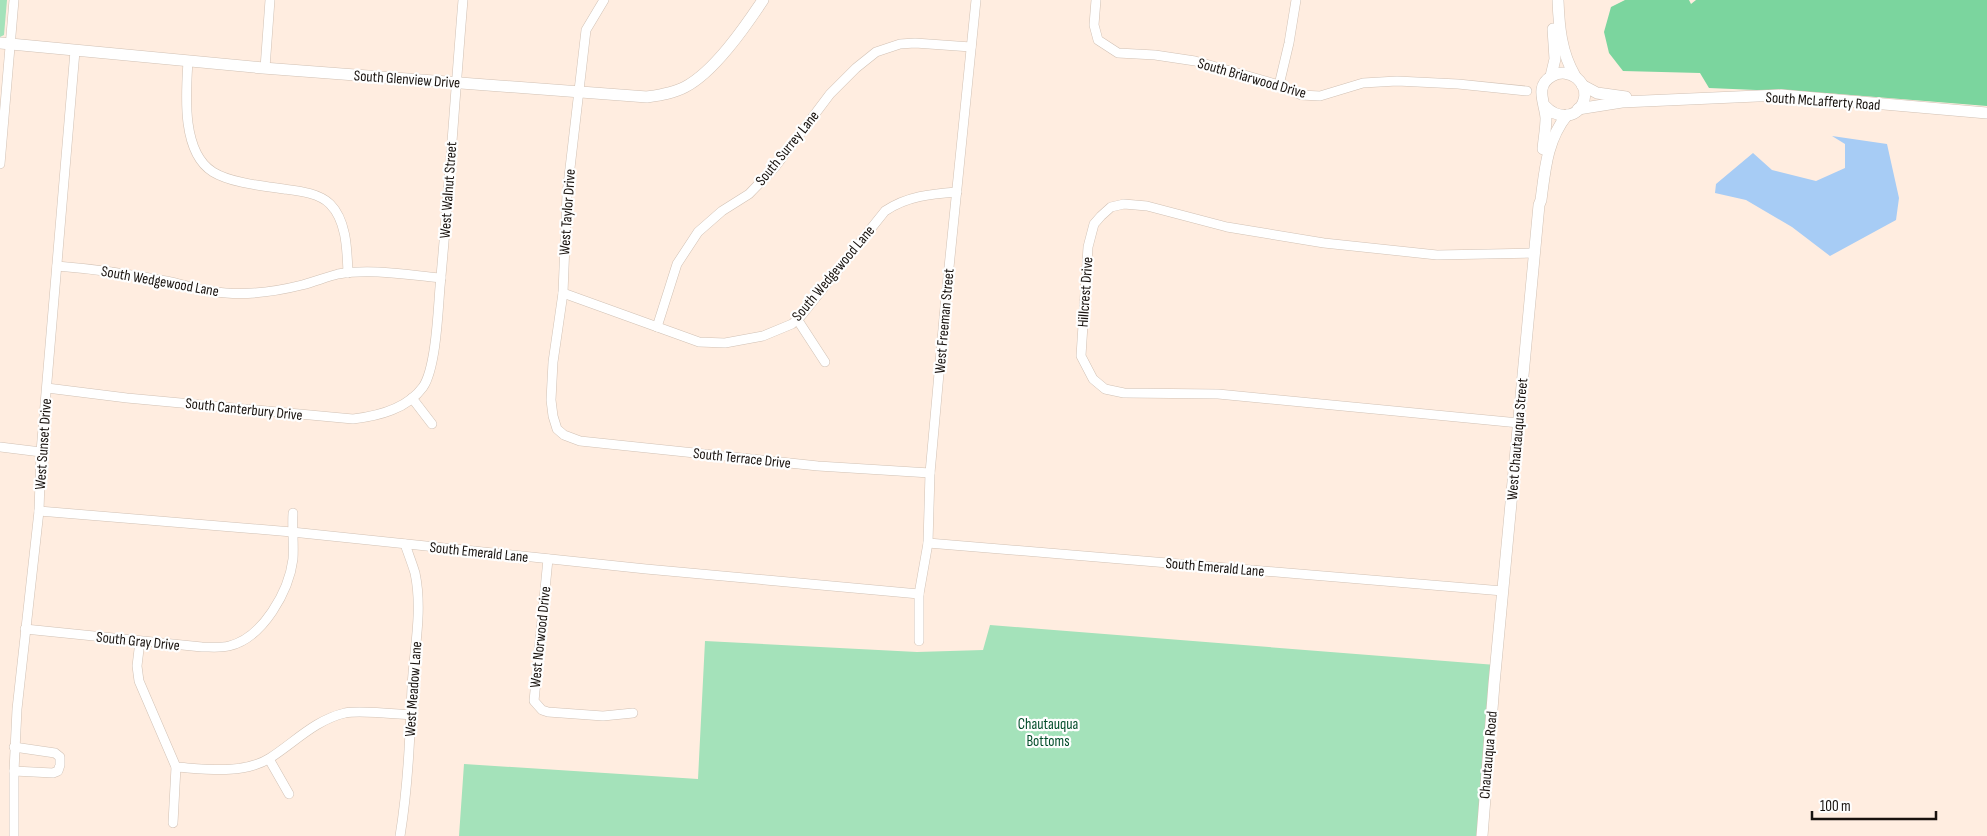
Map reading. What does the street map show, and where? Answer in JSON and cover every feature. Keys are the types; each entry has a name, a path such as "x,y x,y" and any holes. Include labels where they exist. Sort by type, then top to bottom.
{"street":[{"path":"0,164 6,44 14,0"},
{"path":"265,68 270,0"},
{"name":"West Walnut Street","path":"427,378 432,354 441,278 463,0"},
{"name":"West Taylor Drive","path":"558,429 553,416 551,400 552,368 563,292 567,194 586,30 604,0"},
{"name":"South Glenview Drive","path":"6,44 265,68 647,98 686,87 710,68 746,26 763,0"},
{"name":"West Freeman Street","path":"919,641 919,594 928,543 930,473 944,307 976,0"},
{"name":"South Briarwood Drive","path":"1096,0 1094,25 1098,40 1118,53 1155,55 1195,61 1279,85 1301,95 1320,96 1363,83 1397,81 1458,84 1527,91"},
{"path":"1279,85 1289,43 1296,0"},
{"name":"West Chautauqua Street","path":"1495,673 1534,253 1538,177 1546,129 1545,106 1541,98 1545,82 1551,76 1555,59 1553,15 1556,0"},
{"name":"West Chautauqua Street","path":"1556,0 1561,39 1568,63 1579,80"},
{"name":"South Surrey Lane","path":"657,327 677,264 698,232 722,211 749,194 770,172 830,94 856,68 876,52 900,44 915,43 971,47"},
{"name":"West Sunset Drive","path":"14,836 14,747 39,510 40,452 75,51"},
{"path":"188,61 186,115 191,136 204,164 214,172 229,178 322,197 338,214 346,244 348,273"},
{"path":"1545,106 1554,114 1567,115 1578,110 1584,97 1579,80 1564,72 1551,76"},
{"name":"South McLafferty Road","path":"1579,80 1602,94 1659,100"},
{"name":"South McLafferty Road","path":"1578,110 1608,103 1781,95 1987,113"},
{"name":"West Chautauqua Street","path":"1538,205 1541,200 1551,141 1567,115"},
{"name":"South Wedgewood Lane","path":"563,292 699,342 725,344 763,336 797,320 885,211 897,202 909,198 957,192"},
{"name":"Hillcrest Drive","path":"1519,423 1218,394 1124,393 1104,389 1093,379 1081,356 1088,247 1094,224 1111,207 1124,204 1147,206 1227,227 1333,244 1437,255 1534,253"},
{"name":"South Wedgewood Lane","path":"57,266 120,272 170,281 202,290 227,293 301,286 338,274 348,273 380,272 441,278"},
{"path":"797,320 825,362"},
{"name":"South Canterbury Drive","path":"46,388 127,398 353,419 376,416 388,412 412,398 423,387 427,378"},
{"path":"412,398 432,424"},
{"name":"South Terrace Drive","path":"558,429 564,435 580,441 818,466 930,473"},
{"path":"0,447 40,452"},
{"name":"South Emerald Lane","path":"39,510 292,532 548,559 919,594"},
{"name":"South Gray Drive","path":"25,629 202,647 230,646 249,636 268,618 283,594 292,560 293,513"},
{"name":"South Emerald Lane","path":"928,543 1502,591"},
{"name":"West Meadow Lane","path":"400,836 404,808 413,670 418,633 418,595 414,572 405,544"},
{"name":"West Norwood Drive","path":"548,559 534,701 542,710 548,712 603,716 633,713"},
{"path":"140,641 138,681 176,767 173,823"},
{"name":"Chautauqua Road","path":"1482,836 1495,673"},
{"path":"176,767 233,770 268,759 310,728 347,712 411,715"},
{"path":"14,747 55,753 60,757 58,771 53,773 14,771"},
{"path":"268,759 289,794"}],"green space":[{"path":"0,0 7,0 4,35 0,37"},
{"path":"1625,0 1689,0 1691,4 1696,0 1987,0 1987,106 1826,93 1709,88 1700,73 1623,71 1609,53 1604,32 1611,7"},
{"name":"Chautauqua Bottoms","path":"990,625 1496,665 1482,836 459,836 464,764 698,779 705,641 917,652 983,650"}],"water":[{"path":"1832,136 1887,144 1899,198 1896,220 1830,256 1792,227 1746,200 1715,193 1716,184 1753,153 1772,170 1816,181 1845,168 1845,144"}]}
